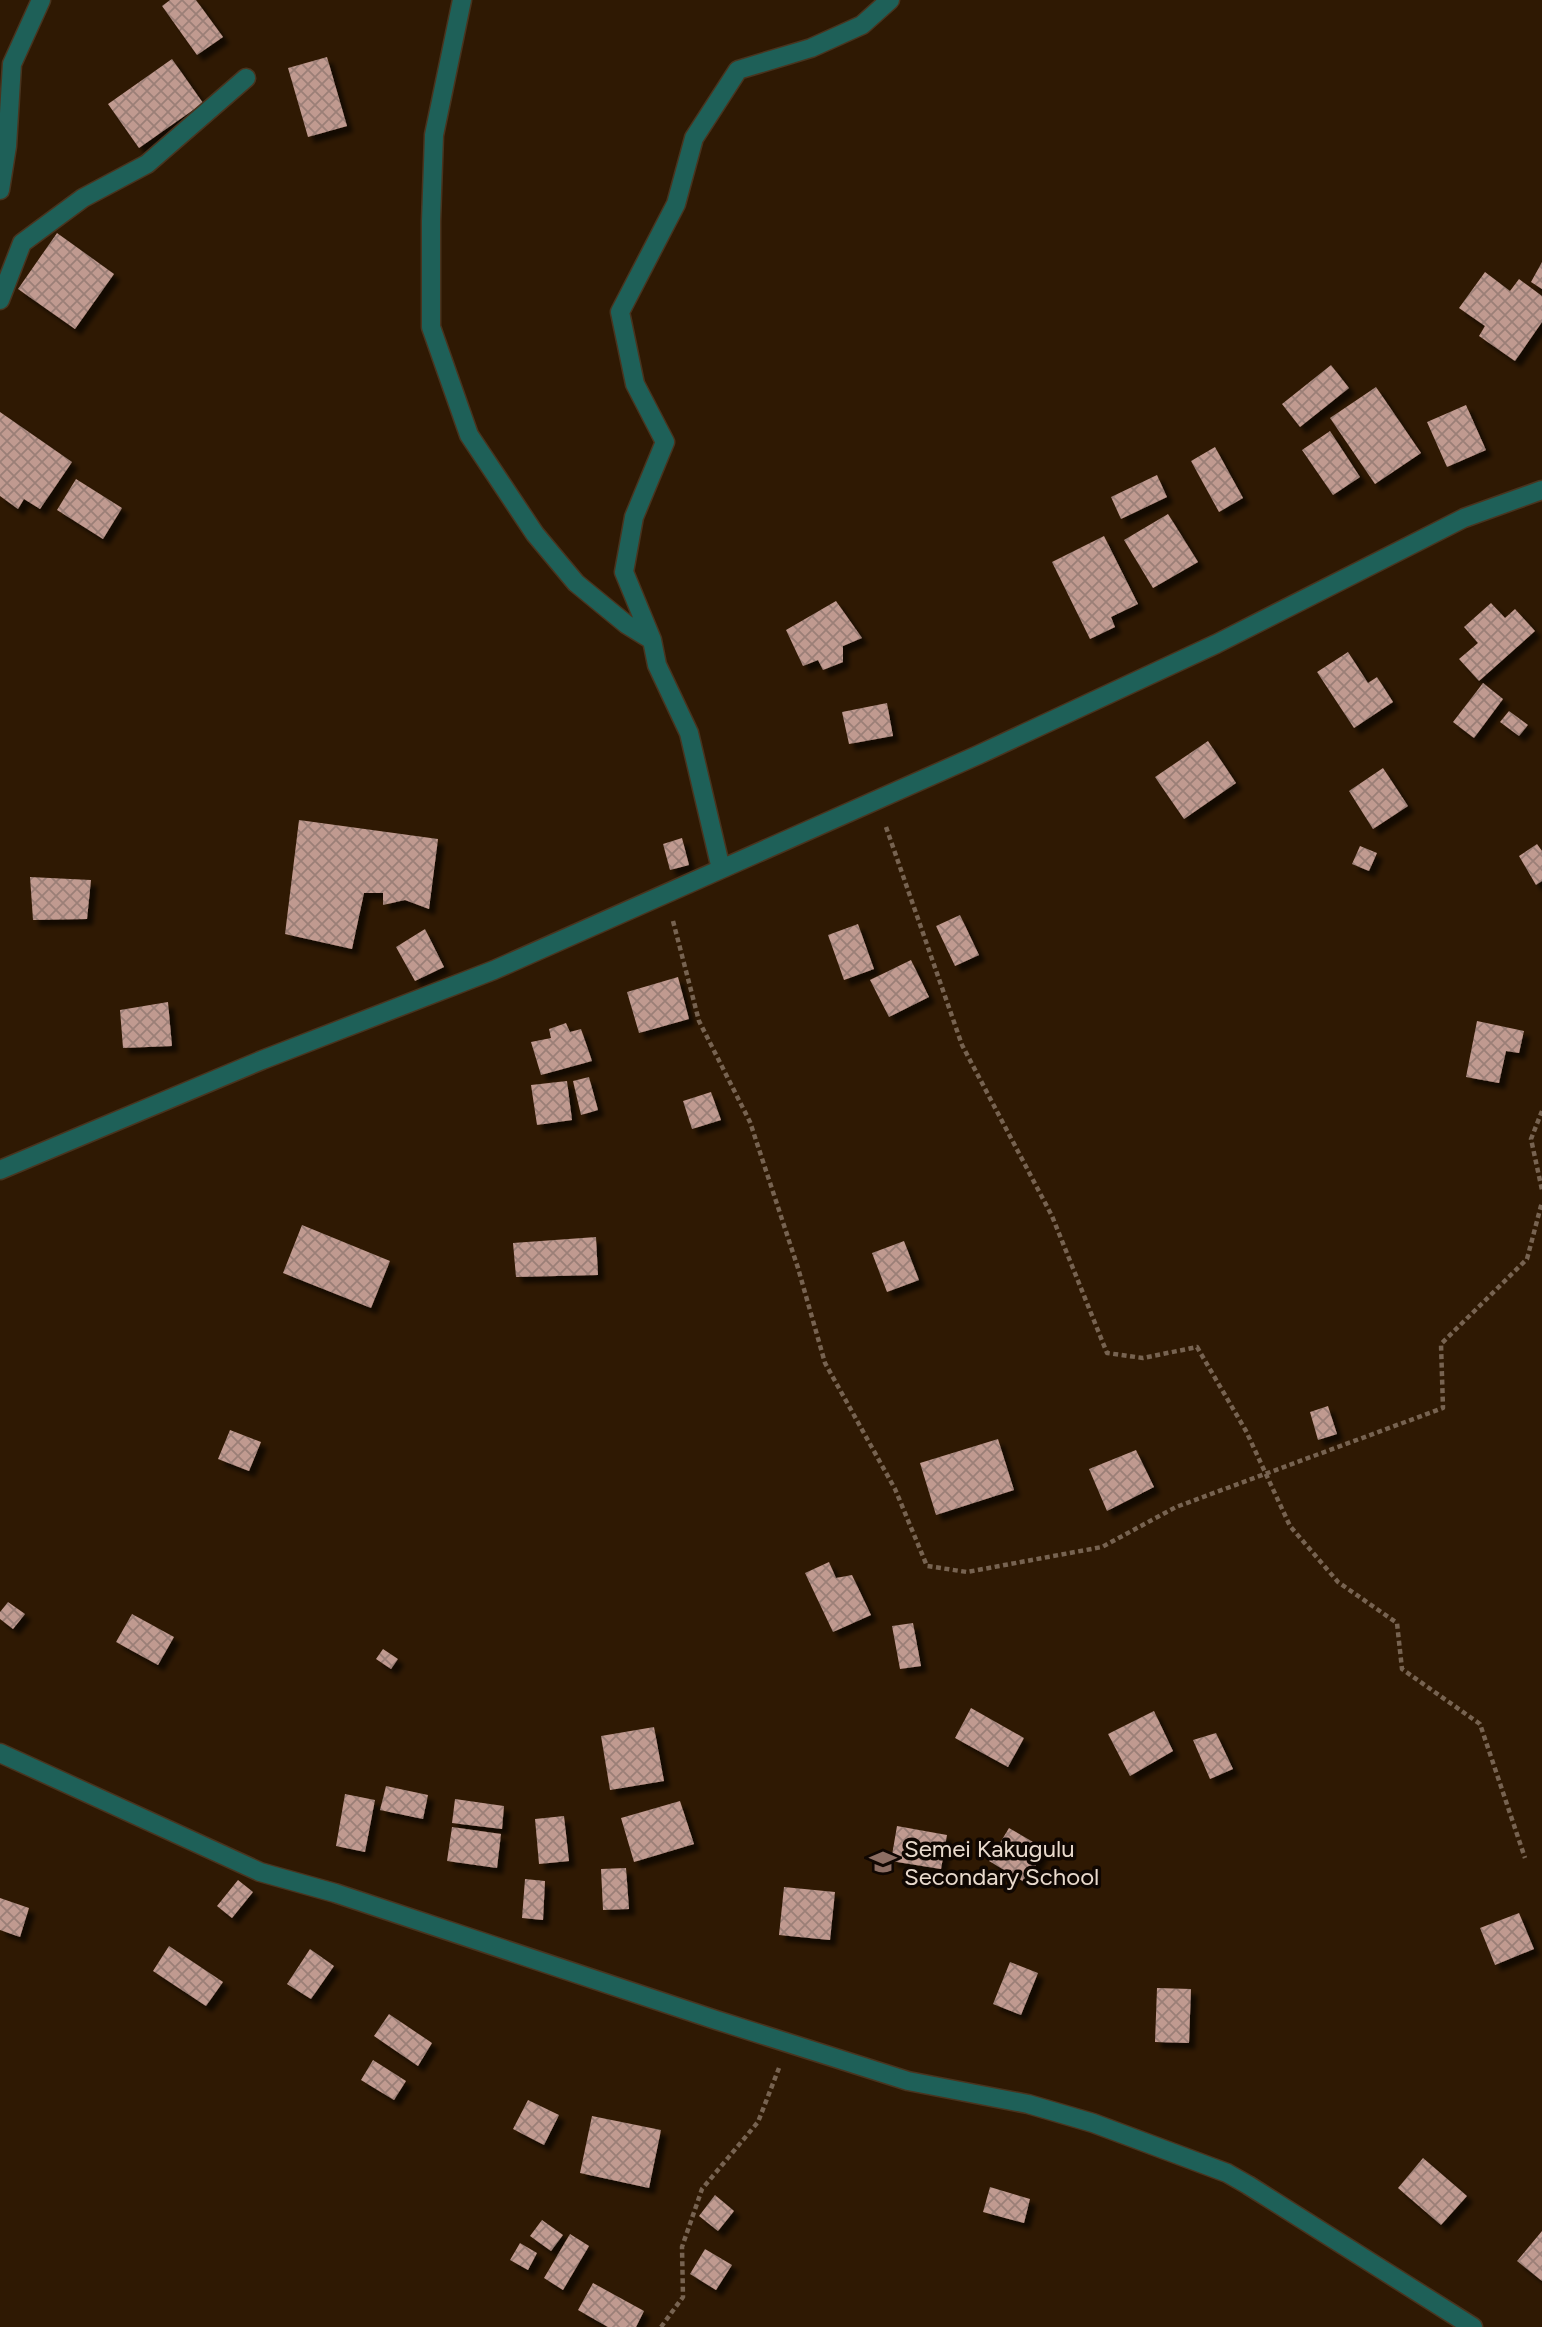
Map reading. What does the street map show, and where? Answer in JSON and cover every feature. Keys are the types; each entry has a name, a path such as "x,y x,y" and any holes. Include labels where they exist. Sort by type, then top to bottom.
{"street":[{"path":"0,190 7,146 12,64 41,0"},
{"path":"462,0 434,135 431,327 469,435 535,534 576,583 626,624 652,640"},
{"path":"721,869 689,733 657,665 652,640 624,572 634,517 665,442 635,384 620,312 676,204 694,138 738,70 811,48 849,31 862,25 890,0"},
{"path":"0,300 22,243 83,198 147,164 246,78"},
{"path":"0,1170 262,1060 494,970 876,800 1204,649 1464,518 1542,490"},
{"path":"0,1753 260,1872 348,1898 908,2081 1028,2104 1093,2123 1227,2173 1473,2327"}],"path":[{"path":"876,800 962,1045 1052,1216 1107,1353 1143,1358 1197,1347 1246,1431 1290,1526 1338,1582 1397,1623 1402,1669 1480,1724 1525,1858"},
{"path":"666,893 699,1021 750,1122 798,1268 825,1363 895,1489 927,1566 967,1572 1102,1547 1176,1507 1443,1408 1441,1343 1527,1259 1542,1202"},
{"path":"1542,1111 1531,1139 1542,1190"},
{"path":"661,2327 682,2297 682,2247 702,2189 758,2122 789,2043"}],"building":[{"path":"170,0 196,0 223,37 197,55 162,6"},
{"path":"327,57 347,126 308,137 288,68"},
{"path":"172,59 203,103 139,148 108,104"},
{"path":"57,233 114,274 75,329 18,289"},
{"path":"1542,262 1542,289 1531,282"},
{"path":"1485,272 1510,291 1519,279 1542,296 1542,322 1515,361 1479,336 1485,326 1459,308"},
{"path":"1331,365 1349,388 1300,427 1282,404"},
{"path":"1376,387 1421,453 1375,484 1330,418"},
{"path":"1466,405 1486,450 1447,467 1427,422"},
{"path":"0,412 72,462 40,509 24,499 18,509 0,496"},
{"path":"1330,431 1360,477 1333,495 1302,450"},
{"path":"1215,447 1243,498 1219,512 1191,461"},
{"path":"1157,475 1167,497 1121,519 1111,497"},
{"path":"76,479 122,508 103,539 57,510"},
{"path":"1168,514 1198,562 1153,588 1124,540"},
{"path":"1104,536 1138,604 1111,617 1115,627 1090,639 1052,562"},
{"path":"836,601 862,638 843,646 843,662 823,670 818,660 803,666 786,630"},
{"path":"1491,603 1505,618 1515,609 1535,631 1479,681 1459,659 1478,643 1464,627"},
{"path":"1348,652 1368,683 1377,677 1393,702 1354,728 1317,672"},
{"path":"1483,683 1503,699 1474,738 1453,722"},
{"path":"887,703 893,736 849,744 842,712"},
{"path":"1509,711 1528,725 1519,736 1500,722"},
{"path":"1208,741 1236,783 1184,819 1155,777"},
{"path":"1383,768 1408,806 1373,829 1349,791"},
{"path":"299,820 438,839 429,909 405,900 383,905 383,893 364,893 352,949 285,934"},
{"path":"682,838 689,865 670,870 663,844"},
{"path":"1537,844 1542,851 1542,881 1536,885 1519,856"},
{"path":"1360,846 1377,853 1369,871 1352,864"},
{"path":"30,877 91,880 87,919 33,920"},
{"path":"960,915 979,955 955,966 936,926"},
{"path":"858,924 874,969 844,980 828,935"},
{"path":"425,929 444,967 415,981 396,947"},
{"path":"911,960 929,997 889,1017 870,980"},
{"path":"678,977 689,1019 639,1033 627,992"},
{"path":"168,1002 172,1046 123,1048 120,1010"},
{"path":"1477,1021 1524,1031 1519,1053 1506,1051 1499,1083 1466,1077"},
{"path":"566,1023 570,1032 581,1029 592,1061 541,1075 531,1042 551,1038 549,1029"},
{"path":"589,1077 598,1110 581,1115 573,1081"},
{"path":"567,1081 572,1120 537,1125 531,1085"},
{"path":"711,1092 721,1120 692,1129 683,1101"},
{"path":"302,1225 390,1261 371,1308 283,1273"},
{"path":"596,1237 598,1275 516,1277 513,1243"},
{"path":"904,1241 919,1280 887,1292 872,1253"},
{"path":"1328,1406 1337,1434 1318,1440 1310,1412"},
{"path":"230,1430 261,1442 249,1471 218,1459"},
{"path":"998,1439 1014,1490 936,1515 920,1463"},
{"path":"1136,1450 1154,1487 1107,1511 1089,1469"},
{"path":"829,1562 836,1578 852,1575 871,1615 833,1632 805,1573"},
{"path":"8,1602 25,1614 13,1629 0,1619 0,1612"},
{"path":"132,1614 174,1637 158,1665 116,1642"},
{"path":"913,1623 921,1666 900,1669 892,1626"},
{"path":"383,1649 398,1659 391,1669 376,1659"},
{"path":"971,1708 1024,1738 1008,1767 955,1738"},
{"path":"1154,1711 1173,1751 1130,1776 1108,1734"},
{"path":"654,1727 664,1781 610,1790 601,1736"},
{"path":"1216,1733 1233,1769 1210,1779 1193,1740"},
{"path":"386,1786 428,1795 423,1819 380,1810"},
{"path":"345,1794 375,1800 365,1852 336,1846"},
{"path":"455,1799 504,1806 502,1829 452,1823"},
{"path":"680,1801 694,1844 634,1862 621,1818"},
{"path":"564,1816 569,1861 539,1864 535,1819"},
{"path":"897,1826 947,1835 941,1869 891,1861"},
{"path":"452,1827 501,1834 497,1868 447,1861"},
{"path":"1009,1828 1045,1849 1026,1883 989,1861"},
{"path":"626,1868 629,1909 603,1910 601,1869"},
{"path":"525,1879 545,1881 543,1920 522,1918"},
{"path":"238,1880 253,1892 232,1918 217,1906"},
{"path":"784,1887 835,1892 830,1940 779,1935"},
{"path":"0,1898 29,1908 20,1937 0,1930"},
{"path":"1519,1913 1534,1949 1495,1965 1480,1928"},
{"path":"169,1946 223,1982 206,2006 153,1971"},
{"path":"310,1949 334,1966 311,1999 287,1984"},
{"path":"1010,1962 1038,1973 1021,2015 993,2004"},
{"path":"1157,1988 1191,1989 1189,2043 1155,2042"},
{"path":"389,2014 432,2043 418,2066 374,2036"},
{"path":"373,2060 406,2081 394,2100 361,2080"},
{"path":"528,2100 559,2115 544,2145 513,2129"},
{"path":"592,2116 661,2130 649,2188 580,2173"},
{"path":"1423,2158 1467,2196 1441,2225 1398,2188"},
{"path":"990,2187 1030,2199 1024,2223 983,2212"},
{"path":"715,2195 734,2211 718,2231 699,2216"},
{"path":"542,2220 563,2235 551,2251 530,2236"},
{"path":"1542,2231 1542,2281 1517,2261"},
{"path":"570,2234 589,2246 563,2290 544,2278"},
{"path":"520,2243 537,2253 528,2270 510,2260"},
{"path":"705,2249 732,2265 716,2290 690,2274"},
{"path":"593,2283 644,2311 636,2327 608,2327 578,2310"}],"place":[{"name":"Semei Kakugulu Secondary School","path":"883,1862"}]}
